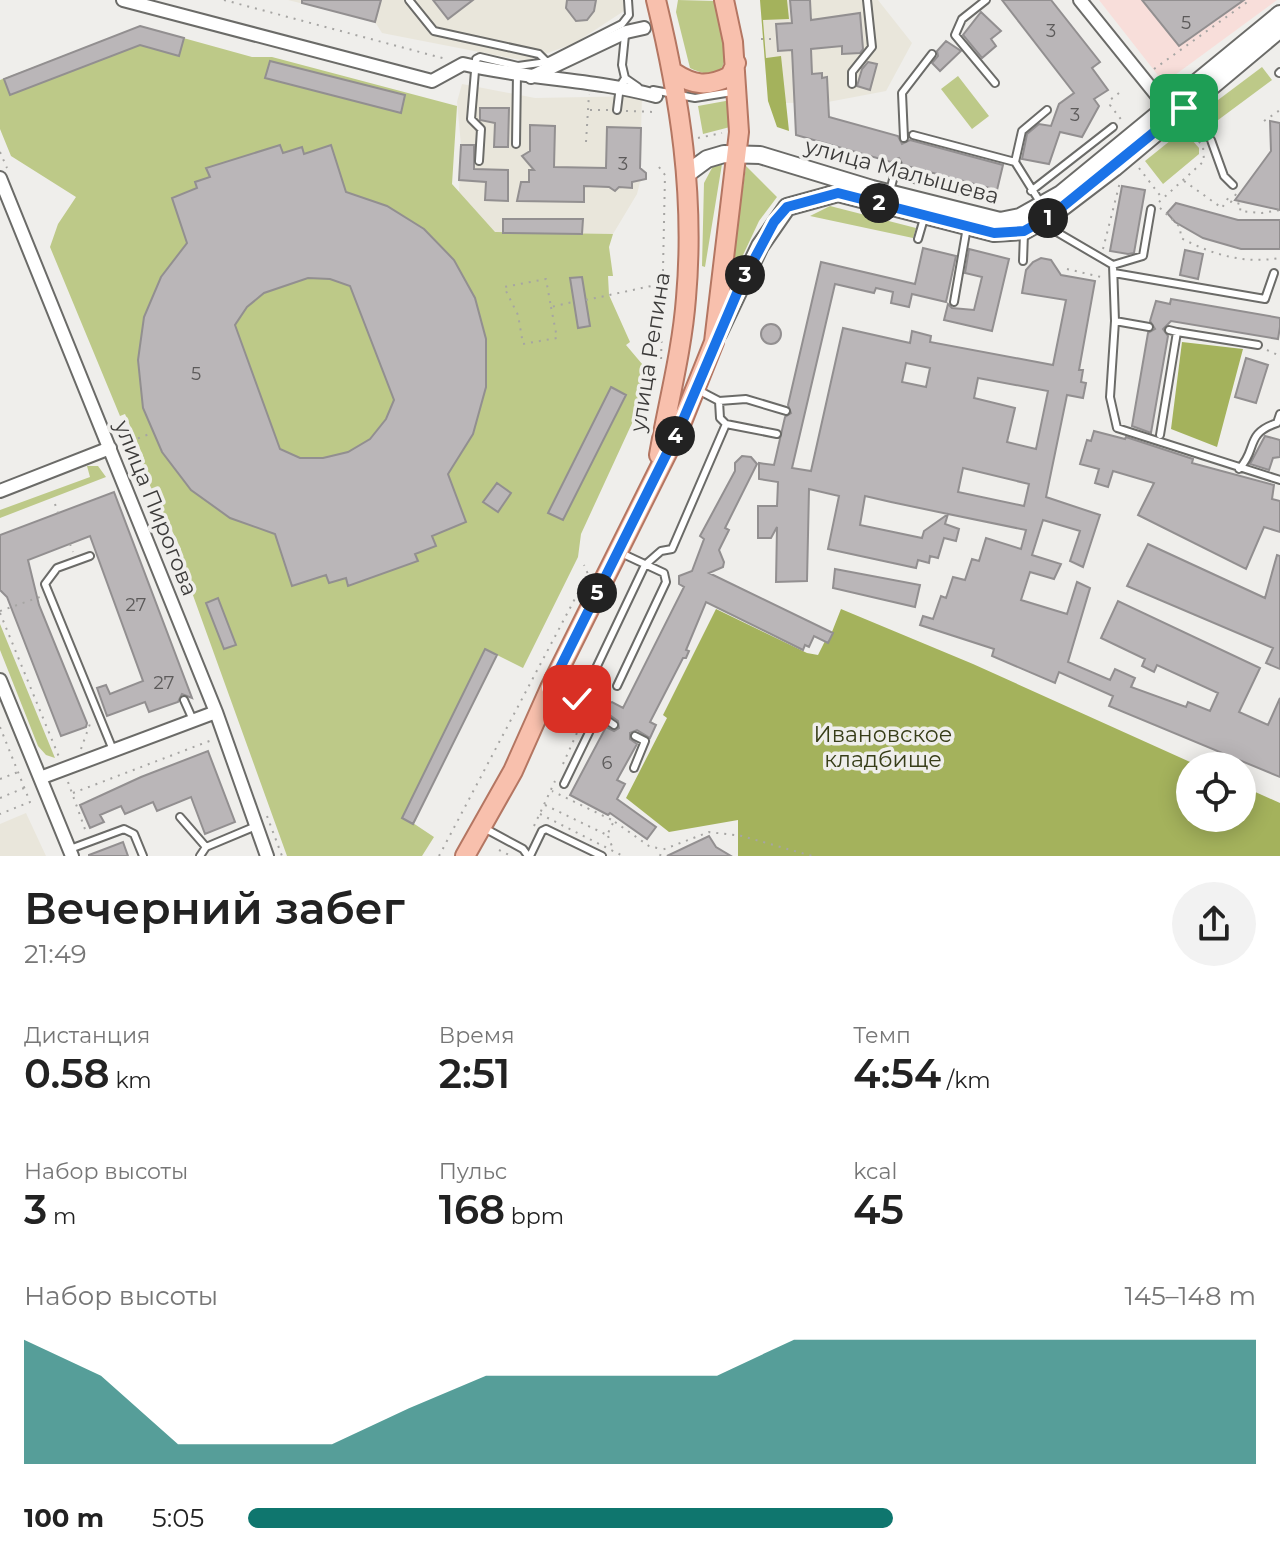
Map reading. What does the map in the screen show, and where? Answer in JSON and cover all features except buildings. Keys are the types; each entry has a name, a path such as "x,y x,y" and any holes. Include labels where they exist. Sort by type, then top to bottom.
{"main road":[{"name":"улица Репина","path":"714,342 739,132 736,63 724,0"},
{"name":"улица Репина","path":"655,474 678,360 690,240 688,173 673,72 657,1"},
{"path":"1037,218 1114,168 1280,14"},
{"path":"1175,114 1280,29"},
{"path":"673,72 687,81 715,83 730,76 736,63"},
{"name":"улица Малышева","path":"688,173 707,159 735,154 760,155 925,215 969,220"},
{"name":"улица Репина","path":"465,856 513,771 550,688 680,427 714,342 760,246 787,207 838,193 882,198"},
{"name":"улица Малышева","path":"882,198 969,220 1007,234 1037,218"}],"street":[{"path":"123,0 432,81 469,65 518,70 531,77 622,82 656,96"},
{"path":"1080,0 1175,114"},
{"path":"531,77 624,28 644,28"},
{"name":"улица Пирогова","path":"0,178 116,446 267,856"},
{"path":"0,491 116,446"},
{"path":"0,680 71,852"},
{"path":"40,778 216,712"}],"lane":[{"path":"409,0 434,31 539,54 547,62"},
{"path":"617,110 622,82 624,28 629,15 628,0"},
{"path":"852,84 852,72 872,47 867,0"},
{"path":"986,0 962,19 955,35 995,83"},
{"path":"516,144 518,70 547,62 624,28"},
{"path":"904,138 902,93 932,54"},
{"path":"469,65 471,119 481,129 479,161"},
{"path":"622,82 695,98 739,90"},
{"path":"1023,261 1037,218 1031,191 1015,162 1022,131 1047,110"},
{"path":"1175,114 1211,140 1224,176 1233,185"},
{"path":"1031,191 1113,127"},
{"path":"913,135 1015,162"},
{"path":"882,198 897,164"},
{"path":"894,174 965,192"},
{"path":"1114,273 1143,256 1151,209"},
{"path":"918,239 925,215"},
{"path":"1037,218 1100,258 1114,273 1265,299 1274,273"},
{"path":"954,302 969,220"},
{"path":"1114,273 1115,321 1110,397 1117,428 1280,480"},
{"path":"1115,321 1149,327"},
{"path":"1160,435 1173,331 1258,345"},
{"path":"695,388 719,401 746,399 786,411"},
{"path":"719,401 720,418 726,424 777,434"},
{"path":"1239,469 1246,462 1252,439 1261,428 1277,423 1280,414"},
{"path":"577,699 588,685 645,565 661,551 672,549 726,424"},
{"path":"617,552 664,573 666,582 617,686"},
{"path":"90,556 57,568 45,584 113,750"},
{"path":"550,688 591,705 614,725"},
{"path":"184,700 193,720"},
{"path":"564,784 598,714"},
{"path":"634,768 645,741 635,736"},
{"path":"180,817 206,847"},
{"path":"200,856 206,847 256,826"},
{"path":"482,827 523,849 529,856 546,829 602,856"},
{"path":"71,852 89,841 130,830 143,856"}],"path":[{"path":"224,0 469,65"},
{"path":"1142,78 1250,0"},
{"path":"761,39 777,39"},
{"path":"1119,93 1110,100 1110,105 1124,123"},
{"path":"1264,121 1279,110 1276,102"},
{"path":"1151,209 1204,161 1203,146 1175,114"},
{"path":"698,138 728,132"},
{"path":"1129,172 1138,166 1162,199"},
{"path":"659,167 665,175 661,363"},
{"path":"1100,258 1120,179"},
{"path":"1183,180 1222,208 1234,189 1238,191 1231,202 1241,204 1240,211 1262,213 1280,210"},
{"path":"1165,214 1180,227 1181,238 1204,250 1229,258 1255,261 1280,258"},
{"path":"1067,269 1114,273"},
{"path":"546,279 551,307 557,338 523,344 518,315 504,287 546,279"},
{"path":"586,300 656,285"},
{"path":"551,307 573,302"},
{"path":"1258,345 1280,356"},
{"path":"116,446 152,433"},
{"path":"55,504 58,513"},
{"path":"439,856 588,574 584,565"},
{"path":"48,594 0,612 89,841"},
{"path":"563,763 588,708"},
{"path":"79,754 92,722"},
{"path":"0,727 30,802 1,813"},
{"path":"72,794 214,740"},
{"path":"0,779 18,772"},
{"path":"534,826 557,776"},
{"path":"0,798 24,788"},
{"path":"551,790 614,821 649,846 662,850 709,832 742,836 812,856"},
{"path":"544,804 607,835 613,850"},
{"path":"540,814 623,856"},
{"path":"607,835 614,821"},
{"path":"499,850 511,856"},
{"path":"660,856 662,850"}],"shaded area":[{"path":"288,0 625,0 627,9 575,43 526,61 382,33 375,22"},
{"path":"760,0 878,0 912,43 886,91 828,102 786,103 774,108 768,101"},
{"path":"1099,0 1277,0 1164,83"},
{"path":"462,84 535,98 642,96 640,169 647,177 640,182 637,194 613,234 495,233 459,192 461,145 457,102"},
{"path":"26,813 46,856 0,856 0,824"}],"green space":[{"path":"678,0 715,1 725,53 718,72 707,74 690,68 676,12"},
{"path":"760,0 787,0 789,19 763,20 766,58 781,56 789,131 777,127 768,101"},
{"path":"140,26 252,57 272,57 457,106 452,184 495,232 613,234 609,247 613,276 608,276 609,295 630,342 626,345 648,371 645,395 581,534 578,557 523,668 497,655 413,823 434,837 422,856 287,856 181,562 181,549 138,461 144,458 125,414 120,416 50,247 58,224 76,197 11,156 0,129 0,80"},
{"path":"1262,67 1272,80 1210,126 1200,123 1198,115"},
{"path":"958,76 989,116 972,129 941,89"},
{"path":"731,100 730,127 703,134 698,106"},
{"path":"1181,132 1186,133 1199,148 1199,154 1163,184 1145,161"},
{"path":"722,164 705,267 702,266 704,183 713,166"},
{"path":"746,166 777,197 759,221 729,285"},
{"path":"830,206 916,228 913,238 810,216"},
{"path":"1182,342 1243,349 1217,447 1171,429"},
{"path":"87,466 98,466 106,477 0,518 0,510 90,477"},
{"name":"Ивановское кладбище","path":"716,609 807,653 818,655 825,641 828,642 841,609 973,664 1176,756 1176,832 1256,832 1256,792 1280,803 1280,856 738,856 738,820 669,832 626,798 667,718 663,715"},
{"path":"0,624 55,758 46,755 38,746 0,650"}],"route":[{"path":"577,699 550,688 680,427 740,286 774,222 787,207 810,198 838,193 994,233 1024,231 1051,216 1114,168 1184,108"}]}
